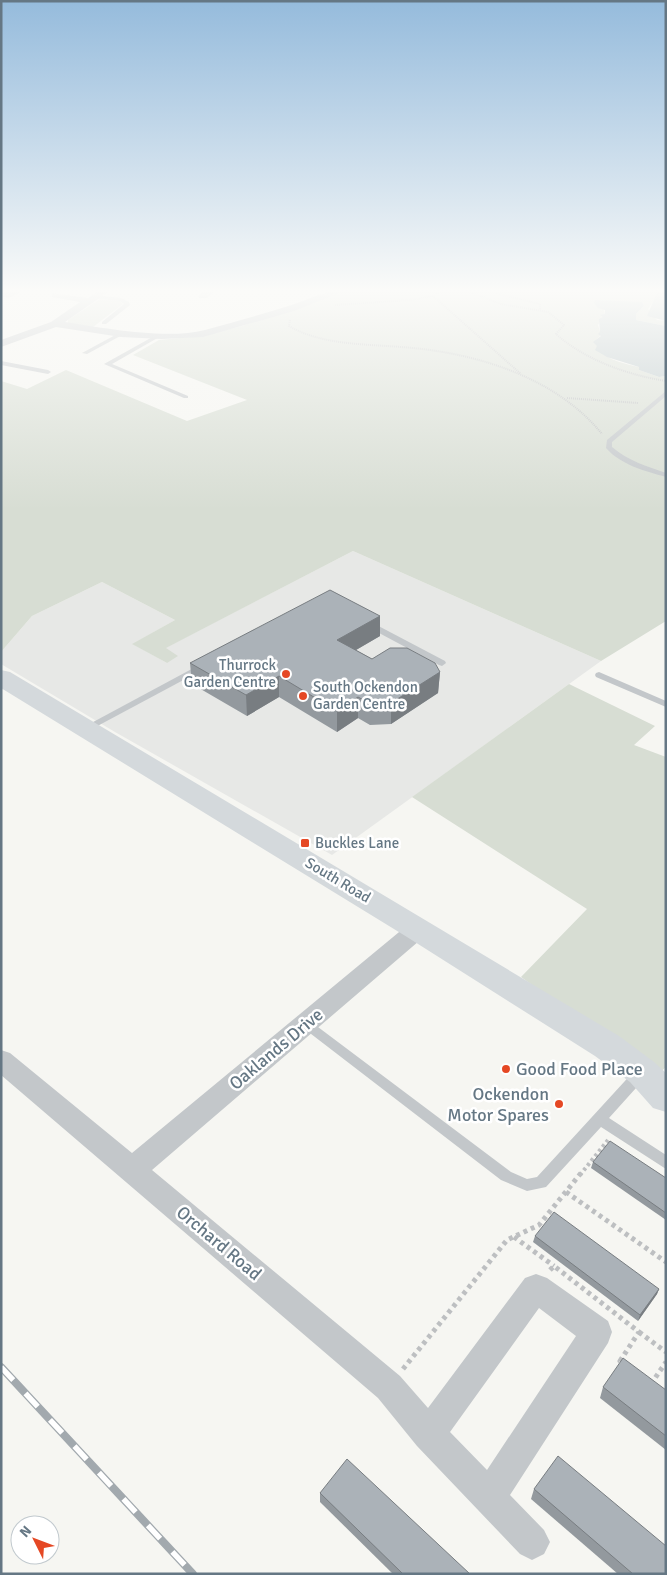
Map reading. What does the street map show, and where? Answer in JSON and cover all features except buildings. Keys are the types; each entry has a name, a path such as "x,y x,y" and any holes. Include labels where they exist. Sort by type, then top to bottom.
{"main road":[{"name":"South Road","path":"1,677 418,928 607,1046 642,1072 666,1097"}],"street":[{"name":"Oaklands Drive","path":"132,1170 418,928"},
{"name":"Orchard Road","path":"1,1060 389,1387 429,1434 532,1542"},
{"path":"429,1434 536,1288 597,1332 489,1497"}],"lane":[{"path":"4,364 48,372"},
{"path":"108,364 186,397"},
{"path":"666,393 614,434 609,441 610,448 618,456 631,463 666,475"},
{"path":"358,618 442,663"},
{"path":"87,728 128,708 212,661"},
{"path":"599,675 666,704"},
{"path":"306,1024 506,1176 527,1185 541,1183 642,1072"},
{"path":"600,1119 666,1163"}],"path":[{"path":"480,364 528,378"},
{"path":"508,364 516,371 566,398 597,427 610,448"},
{"path":"610,364 648,377 666,381"},
{"path":"566,398 654,403"},
{"path":"389,1387 507,1240 539,1225 616,1130"},
{"path":"566,1192 666,1262"},
{"path":"513,1237 554,1266"},
{"path":"639,1332 666,1352"},
{"path":"651,1385 666,1362"}],"shaded area":[{"path":"155,364 625,364 639,367 639,370 659,377 666,376 666,621 601,661 353,551 166,648 178,656 167,663 132,644 175,620 102,582 32,616 1,652 1,381 27,389 66,370 187,421 247,400"},
{"path":"628,364 666,364 666,376 659,377 639,370 639,367"},
{"name":"South Ockendon Garden Centre","path":"353,551 601,661 332,855 115,732 1,664 1,652 32,616 102,582 175,620 133,644 167,663 165,648"},
{"path":"569,684 655,726 634,745 666,757 666,1067 657,1075 521,977 587,909 412,797"}],"railway":[{"path":"1,1367 193,1574"}],"place":[{"name":"Thurrock Garden Centre","path":"286,674"},
{"name":"South Ockendon Garden Centre","path":"303,696"},
{"name":"Buckles Lane","path":"305,843"},
{"name":"Good Food Place","path":"506,1069"},
{"name":"Ockendon Motor Spares","path":"559,1104"}]}
